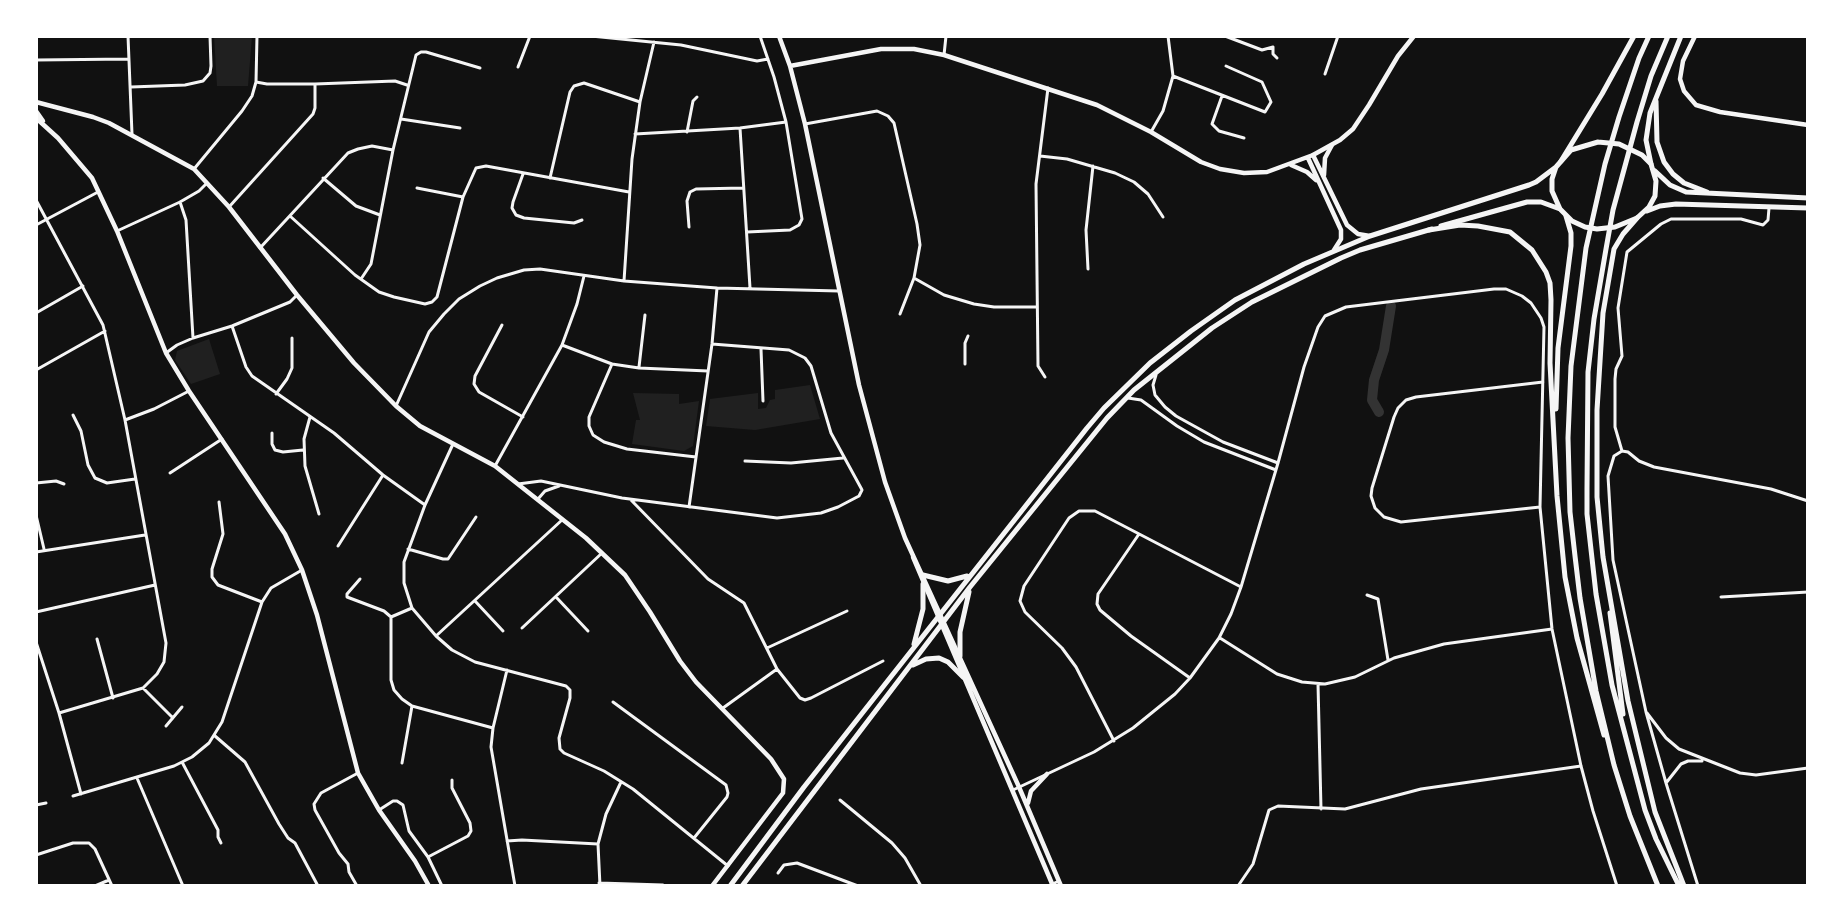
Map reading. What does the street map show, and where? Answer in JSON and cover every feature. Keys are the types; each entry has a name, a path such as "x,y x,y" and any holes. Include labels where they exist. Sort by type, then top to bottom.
{"main road":[{"path":"1634,36 1610,80 1556,167 1552,179 1552,191 1560,209 1577,223 1597,228 1615,227 1637,218"},
{"path":"1614,765 1586,638 1570,512 1570,366 1586,248 1605,164 1639,58 1649,36"},
{"path":"1668,36 1651,76 1613,210 1594,319 1588,372 1587,514 1608,666 1647,817 1679,886"},
{"path":"1626,736 1612,641 1597,497 1600,345 1614,249 1623,234 1653,202 1655,196 1656,181 1646,140 1650,113 1681,36"},
{"path":"1656,95 1657,135 1664,162 1684,183 1714,194"},
{"path":"1560,161 1571,150 1584,145 1610,142 1635,150 1664,180 1678,189 1693,193 1808,198"},
{"path":"730,886 804,787 969,576 1104,408 1150,363 1236,300 1273,279 1370,236 1529,185 1556,167"},
{"path":"742,886 970,587 1107,418 1125,399 1167,363 1212,328 1252,302 1360,250 1527,202 1541,202 1560,209"},
{"path":"1643,213 1660,206 1676,204 1808,208"},
{"path":"1555,441 1558,348 1571,246 1571,233 1566,216"},
{"path":"1429,230 1460,225 1499,228 1521,240 1539,260 1546,272 1550,292 1550,363 1557,496 1565,578 1590,689 1630,816 1658,886"},
{"path":"923,575 948,581 969,576"},
{"path":"1607,583 1628,701 1655,812 1684,886"},
{"path":"913,649 921,621 923,584"},
{"path":"960,656 960,627 970,587"},
{"path":"910,666 926,659 939,658 948,662 963,677"}],"street":[{"path":"128,36 132,134"},
{"path":"131,87 199,83 206,78 211,66 210,36"},
{"path":"194,169 252,96 256,82 257,36"},
{"path":"518,68 530,36"},
{"path":"591,36 654,42 757,61 768,59"},
{"path":"747,232 790,230 801,223 802,219 786,122 760,36"},
{"path":"779,36 790,66 805,124 875,448 897,519 923,575 963,677 1013,790 1051,885 1060,884 1019,787 960,656 943,624"},
{"path":"944,55 946,36"},
{"path":"1070,36 1075,36"},
{"path":"1151,132 1163,111 1173,76 1168,36"},
{"path":"1225,36 1262,50 1273,47 1272,54 1277,58"},
{"path":"1325,74 1338,36"},
{"path":"790,66 881,49 914,49 944,55 1097,105 1151,132 1201,162 1221,170 1258,174 1277,170 1310,157 1332,145 1353,129 1398,56 1414,36"},
{"path":"1695,36 1680,72 1684,91 1696,105 1720,112 1808,125"},
{"path":"624,281 635,134 654,42"},
{"path":"361,279 371,264 414,58 419,52 426,52 480,68"},
{"path":"36,60 129,59"},
{"path":"1173,76 1265,112 1271,102 1262,82 1226,66"},
{"path":"256,82 315,84 395,81 408,85"},
{"path":"550,178 570,92 574,86 584,83 640,102"},
{"path":"229,207 313,114 315,84"},
{"path":"1046,377 1038,366 1036,184 1048,88"},
{"path":"1222,96 1212,124 1219,131 1244,138"},
{"path":"687,132 693,101 697,97"},
{"path":"36,102 93,117 132,134 194,169 229,207 297,295 354,363 396,406 420,426 495,466 563,519 625,575 696,682 781,771 784,779 783,794 712,886"},
{"path":"36,111 46,126"},
{"path":"805,124 878,111 892,120 920,237 920,253 914,278 900,314"},
{"path":"36,118 82,165 99,191 166,353 285,534 302,570 329,658 358,773 379,810 415,861 429,886"},
{"path":"401,119 460,128"},
{"path":"635,134 740,128 786,122"},
{"path":"740,128 750,288"},
{"path":"1324,178 1325,158 1332,145"},
{"path":"260,248 344,156 354,150 372,146 393,150"},
{"path":"1040,156 1067,159 1093,166 1134,182 1148,194 1163,217"},
{"path":"1310,157 1351,229 1358,234 1370,236"},
{"path":"1310,157 1341,230 1341,239 1334,250"},
{"path":"1291,165 1307,171 1320,184"},
{"path":"290,216 361,279 379,292 425,304 437,297 463,197 476,168 486,166 629,192"},
{"path":"1088,269 1086,230 1093,166"},
{"path":"523,173 513,202 512,208 516,215 574,224 582,220"},
{"path":"323,178 356,206 380,215"},
{"path":"117,231 180,202 199,191 207,182"},
{"path":"417,188 463,197"},
{"path":"689,227 687,201 690,192 696,189 743,188"},
{"path":"36,225 99,191"},
{"path":"36,200 102,320 125,420 166,651 164,662 157,674 143,688 59,713"},
{"path":"180,202 186,220 193,338"},
{"path":"1622,452 1615,427 1615,379 1616,369 1622,356 1618,308 1627,252 1661,224 1671,219 1743,219 1763,225 1768,220 1769,206"},
{"path":"396,406 429,332 451,306 470,292 497,278 524,270 540,268 624,281 717,288 840,291"},
{"path":"495,466 562,345 577,304 584,276"},
{"path":"914,278 944,295 974,304 994,307 1037,307"},
{"path":"36,313 83,286"},
{"path":"689,507 712,344 717,288"},
{"path":"1013,790 1114,741 1151,715 1190,678 1219,638 1241,587 1304,367 1318,327 1325,316 1341,308 1494,289 1511,291 1531,303 1542,322 1545,334 1540,507 1552,630 1581,766 1617,886"},
{"path":"166,353 193,338 232,326 290,302 297,295"},
{"path":"639,368 645,315"},
{"path":"502,325 475,376 474,384 479,392 523,417"},
{"path":"232,326 246,367 255,379 334,433 383,475 425,505"},
{"path":"36,370 105,332"},
{"path":"965,364 965,343 968,336"},
{"path":"276,394 290,374 292,338"},
{"path":"518,484 541,481 631,499 767,517 794,517 821,513 856,498 862,490 843,458 826,422 807,361 793,351 712,344"},
{"path":"562,345 612,364 639,368 708,371"},
{"path":"761,349 763,401"},
{"path":"1167,363 1155,376 1153,385 1155,395 1165,407 1207,434 1278,463"},
{"path":"612,364 589,417 589,426 593,435 604,442 627,449 696,458"},
{"path":"1540,507 1396,522 1380,514 1371,496 1394,417 1398,408 1406,400 1543,382"},
{"path":"125,420 154,409 189,391"},
{"path":"1125,399 1141,400 1195,438 1276,470"},
{"path":"73,415 81,431 88,465 95,478 107,483 135,479"},
{"path":"310,417 303,450 308,482 319,514"},
{"path":"272,433 272,444 275,450 283,452 303,450"},
{"path":"170,473 222,439"},
{"path":"453,444 425,505 404,562 403,576 412,608 436,636 453,650 475,662 563,684 570,690 570,698 559,738 560,749 568,756 604,771 633,789 728,866"},
{"path":"1698,886 1646,712 1613,560 1608,476 1614,456 1628,452 1639,461 1654,467 1771,489 1808,501"},
{"path":"745,460 791,463 843,458"},
{"path":"338,546 383,475"},
{"path":"36,483 56,481 64,484"},
{"path":"538,499 549,489 560,485"},
{"path":"631,499 708,579 733,594 748,608 777,669 798,696 805,700 883,661"},
{"path":"219,502 223,534 212,569 212,577 218,585 262,602"},
{"path":"1114,741 1076,667 1062,648 1025,612 1021,605 1020,596 1024,586 1067,521 1076,512 1084,509 1095,511 1241,587"},
{"path":"36,515 44,549"},
{"path":"408,549 442,560 448,559 476,517"},
{"path":"436,636 563,519"},
{"path":"1139,534 1098,594 1096,604 1131,636 1190,678"},
{"path":"36,552 145,535"},
{"path":"522,627 602,553"},
{"path":"912,554 914,564 939,615"},
{"path":"73,796 137,778 196,755 215,736 222,722 238,680 262,602 271,588 302,570"},
{"path":"360,579 347,594 348,599 384,611 391,617 391,680 394,690 402,699 412,706 493,728"},
{"path":"36,612 155,585"},
{"path":"1721,597 1808,592"},
{"path":"1367,596 1378,599 1388,660"},
{"path":"556,597 588,631"},
{"path":"475,601 503,630"},
{"path":"391,617 412,608"},
{"path":"767,648 847,611"},
{"path":"1219,638 1270,671 1293,680 1318,684 1334,683 1355,677 1388,660 1444,644 1552,630"},
{"path":"97,639 113,698"},
{"path":"36,642 59,713 81,794"},
{"path":"721,709 747,688 777,669"},
{"path":"507,670 493,728 491,747 515,886"},
{"path":"1318,684 1321,809"},
{"path":"143,688 173,718"},
{"path":"613,702 726,785 727,797 694,838"},
{"path":"402,763 412,706"},
{"path":"166,726 182,707"},
{"path":"1646,712 1674,745 1684,752 1749,776 1808,768"},
{"path":"215,736 245,762 283,831 295,843 318,886"},
{"path":"1666,783 1681,764 1706,761"},
{"path":"182,762 218,830 221,843"},
{"path":"1238,886 1253,864 1269,810 1278,806 1345,809 1421,789 1581,766"},
{"path":"357,886 349,872 348,864 339,853 315,810 315,804 321,793 358,773"},
{"path":"1027,806 1031,790 1047,774"},
{"path":"137,778 183,886"},
{"path":"428,857 468,836 471,828 452,788 452,780"},
{"path":"621,782 606,814 598,844 599,885 663,885"},
{"path":"840,800 892,843 906,858 921,886"},
{"path":"379,810 393,801 403,805 409,831 428,857 442,886"},
{"path":"36,805 46,803"},
{"path":"507,841 598,844"},
{"path":"36,855 73,843 89,843 95,849 112,886"},
{"path":"778,873 784,865 797,863 858,886"},
{"path":"95,886 109,880"},
{"path":"234,886 246,886"}],"shaded area":[{"path":"214,36 252,36 248,86 217,86"},
{"path":"209,339 220,374 191,384 175,360 177,351"},
{"path":"810,385 820,419 755,430 706,426 710,399 758,393 758,409 766,408 770,400 775,399 775,390"},
{"path":"633,393 679,394 679,404 699,401 693,446 684,451 632,444 636,420 640,420"}],"waterway":[{"path":"1379,412 1372,400 1374,380 1384,350 1391,306"}]}
